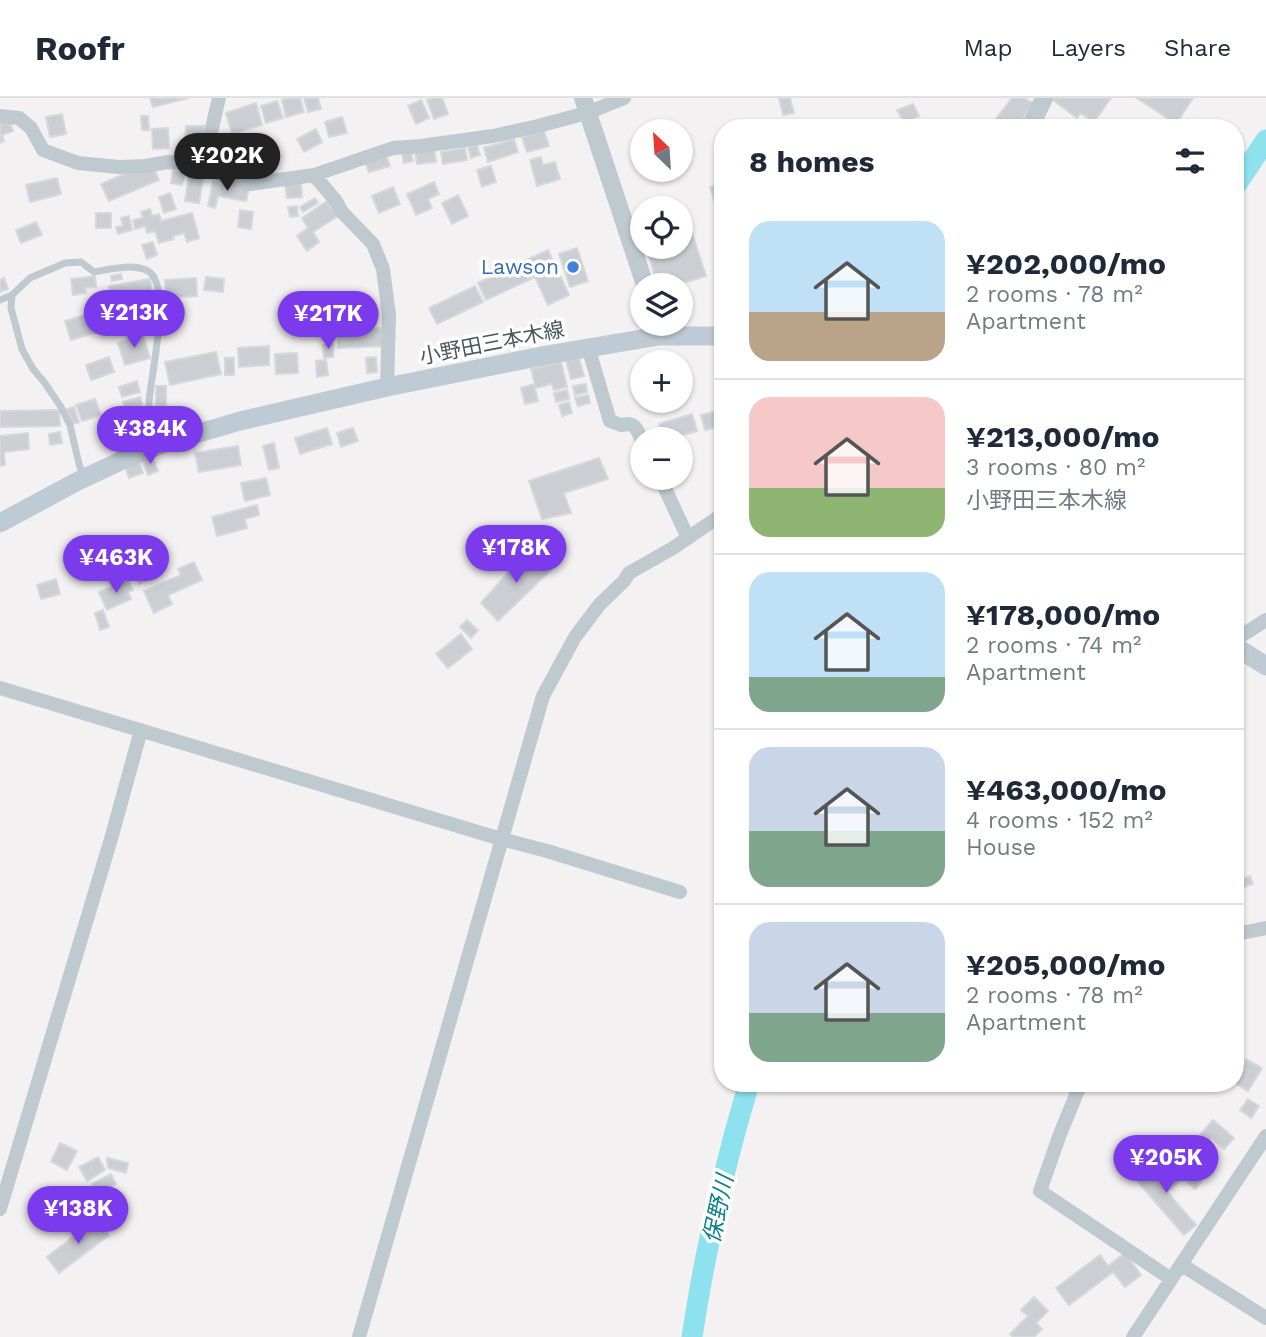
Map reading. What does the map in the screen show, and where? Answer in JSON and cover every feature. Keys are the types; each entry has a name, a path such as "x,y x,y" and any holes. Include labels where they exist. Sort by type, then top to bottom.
{"main road":[{"name":"小野田三本木線","path":"693,333 714,335"},
{"name":"小野田三本木線","path":"0,523 127,458 240,421 387,387 588,348 634,336"},
{"path":"1244,653 1266,666"}],"street":[{"path":"203,167 219,98"},
{"path":"0,116 19,118 31,128 43,150 79,163 119,167 186,163 250,184 314,176 393,148 493,136 585,105 624,98"},
{"path":"1034,119 1044,98"},
{"path":"585,105 641,273"},
{"path":"314,176 342,212 373,244 383,269 389,315 387,387"},
{"path":"588,348 610,421 635,427"},
{"path":"666,490 688,538"},
{"path":"359,1337 542,696 575,637 600,604 629,573 714,520"},
{"path":"1244,642 1266,620"},
{"path":"0,688 680,892"},
{"path":"0,1209 6,1168 111,839 141,730"},
{"path":"1244,932 1266,928"},
{"path":"1078,1092 1040,1191 1171,1279"},
{"path":"1133,1337 1266,1136"},
{"path":"1182,1265 1266,1318"}],"lane":[{"path":"0,300 12,295 30,278 65,263 81,262 94,272 136,267 149,272 158,281 159,299 159,337 149,403 149,418 157,446"},
{"path":"12,295 11,308 22,349 70,425 84,478"}],"building":[{"path":"150,98 188,98 153,107"},
{"path":"300,98 304,112 286,117 282,100"},
{"path":"304,98 318,98 321,109 308,112"},
{"path":"442,98 448,114 434,119 427,100"},
{"path":"779,98 790,98 794,113 783,115"},
{"path":"1012,98 1024,98 1033,103 1023,119 996,119"},
{"path":"1111,98 1096,119 1089,119 1080,113 1077,118 1053,100"},
{"path":"1137,98 1193,98 1179,119 1168,119"},
{"path":"421,100 429,118 416,124 408,106"},
{"path":"277,101 283,118 266,123 261,106"},
{"path":"256,103 262,125 232,134 226,113"},
{"path":"913,104 919,116 902,119 897,110"},
{"path":"62,114 66,134 50,137 46,117"},
{"path":"141,116 148,116 149,130 142,130"},
{"path":"342,117 347,133 329,137 325,122"},
{"path":"0,123 10,123 13,131 2,135 4,141 0,143"},
{"path":"186,126 204,126 203,155 185,154"},
{"path":"168,128 169,148 153,149 152,129"},
{"path":"316,129 322,142 304,152 297,139"},
{"path":"544,131 549,146 527,152 522,137"},
{"path":"514,139 518,152 488,162 484,148"},
{"path":"477,145 480,155 471,158 468,147"},
{"path":"465,148 467,160 443,164 441,152"},
{"path":"434,149 436,162 417,164 415,151"},
{"path":"411,152 413,161 404,163 402,154"},
{"path":"386,155 390,166 369,172 365,162"},
{"path":"541,157 543,165 555,162 560,179 537,186 530,160"},
{"path":"491,166 496,182 482,187 477,170"},
{"path":"154,169 159,180 109,201 101,184 133,170"},
{"path":"173,170 185,172 182,185 171,183"},
{"path":"189,176 203,179 199,203 185,201"},
{"path":"57,178 61,194 30,202 26,185"},
{"path":"213,181 249,188 246,201 218,196 215,208 208,206"},
{"path":"301,182 302,197 287,198 285,184"},
{"path":"434,182 439,194 428,199 432,208 416,215 407,194"},
{"path":"393,187 400,204 379,213 372,196"},
{"path":"170,193 176,209 164,213 159,197"},
{"path":"458,195 468,216 452,224 442,203"},
{"path":"315,198 318,203 303,212 300,207"},
{"path":"327,201 338,216 313,232 319,242 307,251 297,236 308,228 302,218"},
{"path":"297,206 298,216 290,217 288,207"},
{"path":"150,209 152,216 159,214 161,221 192,213 199,238 187,242 184,233 159,243 155,231 147,233 145,226 135,229 133,220 143,218 141,212"},
{"path":"240,210 253,212 251,229 238,227"},
{"path":"96,213 111,213 111,228 96,228"},
{"path":"129,216 132,230 118,234 116,227 123,226 121,218"},
{"path":"36,222 42,235 21,243 16,230"},
{"path":"693,236 706,276 693,280 693,273 654,273 650,259 693,259"},
{"path":"153,242 157,255 147,259 142,245"},
{"path":"577,248 588,281 570,287 559,254"},
{"path":"548,250 569,295 548,305 535,277 486,300 478,283"},
{"path":"121,274 122,279 112,281 111,276"},
{"path":"95,276 96,287 85,288 86,293 73,295 71,279"},
{"path":"206,277 224,279 223,292 204,290"},
{"path":"4,278 8,289 0,292 0,280"},
{"path":"196,278 197,296 166,298 165,280"},
{"path":"150,279 153,298 112,305 109,286"},
{"path":"475,286 483,302 437,324 429,308"},
{"path":"164,304 175,304 175,313 164,314"},
{"path":"98,311 104,330 71,340 65,321"},
{"path":"382,328 383,346 338,348 338,330"},
{"path":"143,335 150,358 125,365 118,343"},
{"path":"333,344 333,357 324,358 323,345"},
{"path":"269,346 269,365 239,367 238,348"},
{"path":"216,352 221,374 170,385 165,362"},
{"path":"297,353 298,373 276,374 275,354"},
{"path":"109,357 114,372 91,380 86,365"},
{"path":"376,357 377,372 367,373 366,358"},
{"path":"225,358 234,358 234,375 225,375"},
{"path":"579,358 584,376 571,379 566,361"},
{"path":"326,360 328,375 317,377 316,361"},
{"path":"561,362 567,387 554,390 552,384 536,388 531,369"},
{"path":"137,381 140,392 122,397 119,387"},
{"path":"534,384 538,401 525,404 521,388"},
{"path":"586,384 587,392 575,395 573,386"},
{"path":"156,386 166,386 166,406 156,405"},
{"path":"567,390 569,399 556,402 554,393"},
{"path":"588,395 590,403 578,406 575,398"},
{"path":"140,397 148,427 131,432 123,402"},
{"path":"95,399 101,415 82,421 76,405"},
{"path":"569,402 572,413 562,416 559,405"},
{"path":"74,407 79,422 73,424 67,409"},
{"path":"184,408 187,419 177,422 174,411"},
{"path":"59,410 60,426 0,427 0,411"},
{"path":"714,412 714,428 705,430 701,415"},
{"path":"692,414 697,431 693,432 693,427 660,427 659,424"},
{"path":"327,428 332,444 300,454 295,438"},
{"path":"353,428 358,441 341,447 337,433"},
{"path":"60,432 62,443 50,445 49,434"},
{"path":"28,433 29,449 4,452 5,465 0,466 0,436"},
{"path":"274,443 279,468 269,470 263,446"},
{"path":"238,446 241,465 199,472 195,453"},
{"path":"152,456 158,471 148,475 142,460"},
{"path":"599,458 608,479 564,493 571,513 542,519 529,481"},
{"path":"138,459 143,473 129,478 124,464"},
{"path":"266,478 270,495 245,501 241,483"},
{"path":"257,505 259,515 245,519 247,528 217,536 212,517"},
{"path":"539,535 553,550 544,558 530,543"},
{"path":"530,548 551,570 498,621 481,603"},
{"path":"194,562 202,580 168,595 172,604 154,613 144,591 181,575 178,569"},
{"path":"144,573 147,580 139,584 136,577"},
{"path":"56,579 60,594 41,599 37,585"},
{"path":"128,580 133,590 128,592 131,599 107,610 99,592"},
{"path":"103,610 109,627 100,630 95,613"},
{"path":"467,620 478,630 471,638 460,627"},
{"path":"461,634 472,649 448,668 436,654"},
{"path":"1250,876 1253,884 1244,887 1244,878"},
{"path":"1246,1059 1262,1068 1248,1091 1244,1089"},
{"path":"1248,1099 1259,1106 1251,1118 1240,1110"},
{"path":"1213,1120 1234,1138 1224,1149 1212,1138 1206,1145 1212,1150 1192,1172 1202,1181 1195,1189 1184,1179 1188,1175 1175,1164"},
{"path":"60,1143 77,1151 67,1170 51,1161"},
{"path":"98,1157 105,1170 87,1181 79,1167"},
{"path":"107,1158 128,1163 126,1173 108,1168"},
{"path":"1164,1160 1181,1180 1167,1192 1196,1225 1184,1235 1138,1182"},
{"path":"111,1174 116,1184 107,1189 109,1193 99,1198 92,1184"},
{"path":"96,1219 109,1235 59,1273 47,1257"},
{"path":"1125,1253 1141,1275 1125,1287 1113,1272 1069,1305 1056,1288 1100,1255 1108,1266"},
{"path":"1034,1297 1048,1311 1036,1323 1042,1329 1034,1337 1013,1337 1010,1334 1028,1316 1021,1310"}],"waterway":[{"name":"保野川","path":"1244,173 1266,140"},
{"name":"保野川","path":"692,1337 716,1209 746,1092"}],"place":[{"name":"Lawson","path":"573,267"}]}
